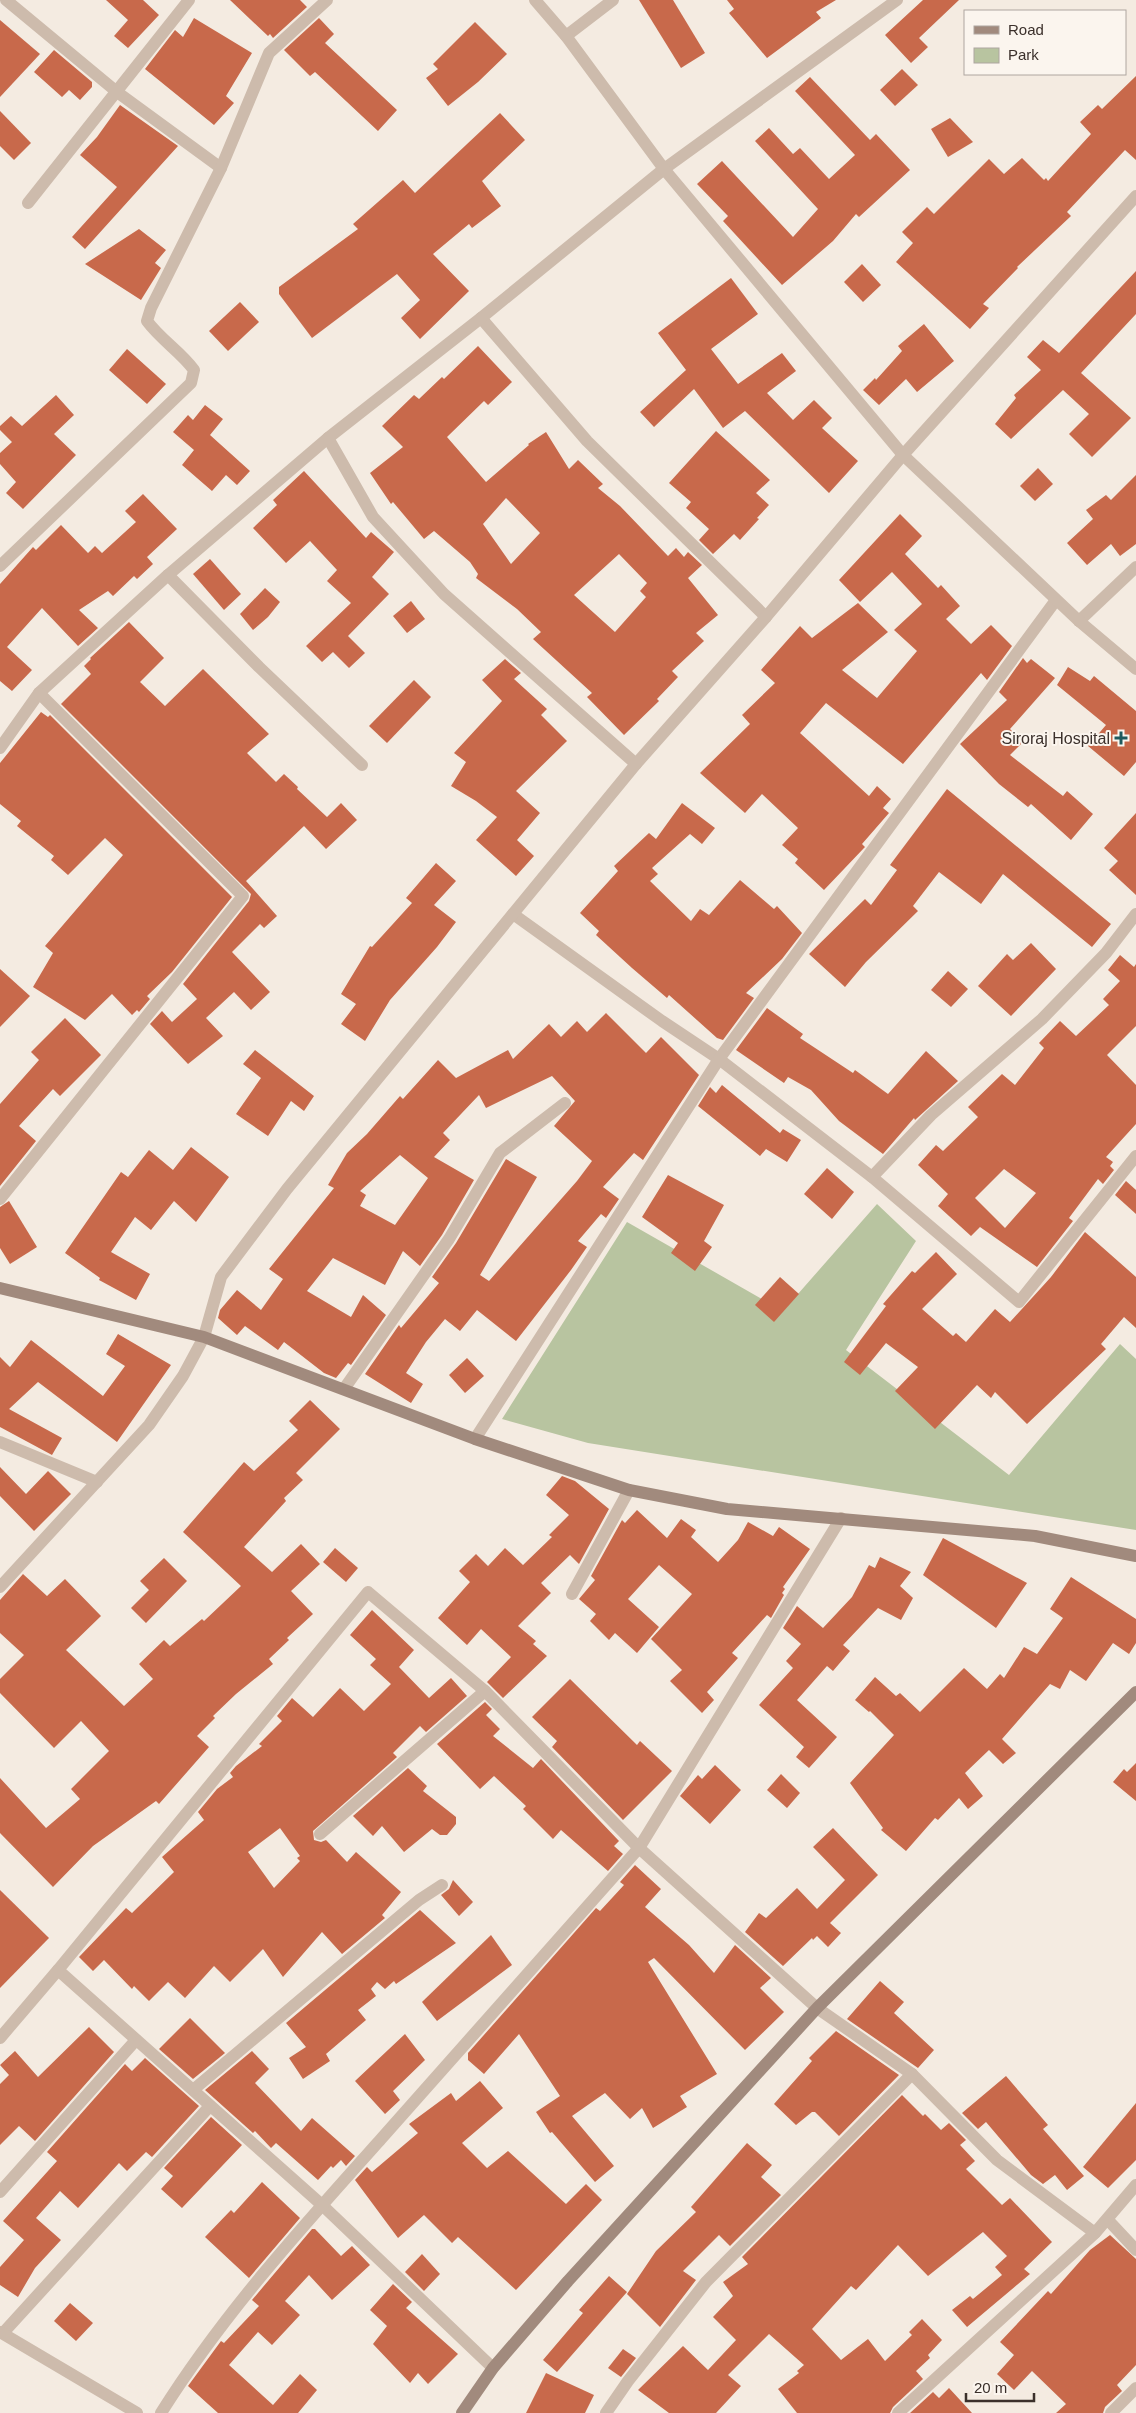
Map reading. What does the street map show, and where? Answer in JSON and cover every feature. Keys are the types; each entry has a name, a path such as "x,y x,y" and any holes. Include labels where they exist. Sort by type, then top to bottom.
{"main road":[{"path":"0,1288 204,1337 476,1438 629,1490 728,1509 1035,1536 1136,1556"},
{"path":"462,2413 493,2368 568,2281 817,2008 1136,1692"}],"street":[{"path":"6,0 116,92 221,168"},
{"path":"28,203 189,0"},
{"path":"0,566 191,383 194,370 186,360 157,334 148,321 151,308 221,168 268,53 327,0"},
{"path":"535,0 566,36 664,169 903,455 1056,600 1136,670"},
{"path":"566,36 613,0"},
{"path":"0,748 39,692 168,575 328,438 664,169 897,0"},
{"path":"0,1587 149,1425 183,1376 204,1337 221,1277 287,1189 636,764 766,617 903,455 1136,196"},
{"path":"480,318 587,442 766,617"},
{"path":"328,438 373,517 444,594 636,764"},
{"path":"1079,621 1136,567"},
{"path":"168,575 259,667 362,765"},
{"path":"476,1438 719,1059 1056,600"},
{"path":"0,1199 243,896 39,692"},
{"path":"513,914 662,1021 719,1059 872,1177 1019,1302 1136,1156"},
{"path":"872,1177 931,1115 1042,1020 1106,953 1136,914"},
{"path":"344,1389 449,1239 500,1153 565,1103"},
{"path":"0,1442 97,1482"},
{"path":"572,1594 629,1490"},
{"path":"162,2413 184,2377 224,2322 322,2205 639,1848 841,1518"},
{"path":"0,2038 368,1592 485,1691 639,1848 817,2008 912,2074 997,2160 1095,2233"},
{"path":"320,1834 485,1691"},
{"path":"192,2090 419,1900 442,1885"},
{"path":"58,1970 322,2205 493,2368"},
{"path":"0,2192 136,2040"},
{"path":"606,2413 628,2381 706,2282 912,2074"},
{"path":"137,2413 2,2332 210,2106"},
{"path":"898,2413 1095,2233 1136,2185"},
{"path":"1108,2220 1136,2250"},
{"path":"1111,2413 1136,2388"}],"green space":[{"path":"877,1204 916,1241 846,1350 1009,1475 1120,1344 1136,1359 1136,1530 588,1443 502,1419 627,1222 783,1311"}],"building":[{"path":"106,0 143,0 159,15 128,48 114,36 128,20"},
{"path":"230,0 300,0 307,7 273,38 270,34 268,36"},
{"path":"639,0 673,0 705,53 681,68"},
{"path":"727,0 836,0 816,12 821,18 767,58 729,13 734,9"},
{"path":"923,0 959,0 919,38 928,47 911,63 885,35"},
{"path":"194,18 252,53 226,96 234,103 214,125 145,69 175,30 183,37"},
{"path":"319,18 334,34 325,43 397,110 378,131 315,72 310,76 284,50"},
{"path":"0,20 40,54 0,97"},
{"path":"475,22 507,54 478,82 448,106 426,78 438,69 433,64"},
{"path":"54,50 92,82 92,87 80,100 69,90 62,97 34,72"},
{"path":"902,69 918,85 895,106 880,90"},
{"path":"1136,76 1136,160 1125,150 1067,212 1071,216 1017,267 983,304 989,308 970,329 896,262 913,243 902,232 927,207 934,214 989,159 1004,174 1022,158 1044,180 1046,178 1048,181 1091,134 1080,122 1098,105 1102,109"},
{"path":"810,77 870,140 876,134 910,170 859,217 856,214 833,241 782,285 723,221 728,216 697,184 722,161 793,237 818,209 755,141 769,128 793,154 800,148 829,179 855,155 795,91"},
{"path":"120,105 178,146 85,249 72,237 117,187 80,155 97,137"},
{"path":"0,111 31,143 14,160 0,146"},
{"path":"500,113 525,140 482,181 501,206 472,228 469,224 433,254 469,291 420,339 401,318 420,300 397,274 312,338 279,294 279,287 358,229 353,224 403,180 415,193"},
{"path":"950,118 973,142 948,157 931,129"},
{"path":"139,229 166,250 155,263 161,268 141,300 85,264"},
{"path":"862,264 881,285 863,302 844,282"},
{"path":"1136,271 1136,314 1081,373 1131,418 1092,457 1069,434 1089,414 1063,390 1011,439 995,424 1016,398 1014,395 1041,370 1027,357 1043,340 1059,353"},
{"path":"731,278 758,314 711,349 738,384 782,353 796,371 767,393 793,420 814,400 832,418 822,428 858,461 829,493 745,411 723,428 694,389 654,427 640,412 686,370 658,333"},
{"path":"240,302 259,322 228,351 209,331"},
{"path":"924,324 954,361 917,392 906,379 879,405 863,390 875,378 876,380 902,351 898,346"},
{"path":"478,346 512,382 488,405 484,401 447,437 486,482 528,444 546,432 569,469 578,460 603,484 598,488 620,506 668,556 676,548 684,557 688,552 702,565 688,578 718,615 696,633 704,641 672,671 678,677 657,699 659,701 624,735 587,697 592,693 533,639 541,632 517,609 476,578 478,574 470,562 434,531 424,539 393,502 391,504 370,473 403,447 382,426 414,395 419,399 442,377 444,379","holes":["506,498 540,533 511,564 483,524","619,554 647,583 640,591 646,597 615,632 574,595"]},
{"path":"127,349 166,384 147,404 109,370"},
{"path":"56,395 74,415 54,434 76,455 23,509 6,493 16,482 0,464 0,453 12,442 0,430 0,426 11,416 22,426"},
{"path":"205,405 223,419 210,435 250,471 237,485 226,475 212,491 182,465 194,450 173,432 188,415 193,420"},
{"path":"716,431 770,480 756,493 769,505 757,518 759,519 740,540 734,534 713,554 699,540 709,529 686,508 691,502 669,483"},
{"path":"1038,468 1053,484 1035,501 1020,486"},
{"path":"304,471 366,538 371,532 394,552 372,577 389,594 348,636 365,653 349,668 333,652 322,662 306,646 351,603 327,581 337,570 310,541 286,563 253,528 277,505 273,500"},
{"path":"1136,475 1136,544 1120,556 1111,544 1087,565 1067,543 1093,519 1086,510 1106,495 1111,500"},
{"path":"143,494 177,529 147,557 153,564 137,579 134,576 113,596 108,591 79,610 98,628 78,646 42,608 7,647 32,670 12,691 0,681 0,584 33,547 36,550 61,525 88,553 95,546 102,553 136,522 125,511"},
{"path":"900,514 922,536 905,554 938,588 941,585 960,606 946,619 971,644 991,625 1012,646 987,680 981,673 903,764 826,703 800,733 869,796 877,786 891,799 883,808 889,813 862,844 865,847 824,890 795,863 798,859 782,845 798,828 762,794 745,813 700,773 750,724 742,715 775,683 761,670 800,626 812,638 858,603 888,632 842,670 877,698 917,651 894,630 922,604 892,572 860,602 839,580"},
{"path":"210,559 241,594 224,610 193,574"},
{"path":"265,588 280,602 268,617 253,630 240,614"},
{"path":"411,601 425,619 407,633 393,616"},
{"path":"129,622 164,658 140,682 165,706 203,669 269,734 247,753 276,782 284,774 327,817 341,803 357,820 326,849 304,826 246,881 277,916 264,928 260,924 232,952 270,992 251,1010 234,992 206,1018 223,1036 188,1064 150,1024 162,1011 172,1022 197,999 183,984 249,901 251,894 61,704 91,674 84,666 90,658"},
{"path":"1023,658 1027,663 1031,659 1055,678 1010,729 1023,742 1010,755 1063,796 1067,791 1093,814 1071,840 1031,804 1028,807 999,784 960,744 1007,700 999,692"},
{"path":"505,659 521,673 514,679 547,709 541,715 567,741 516,791 540,813 517,840 534,856 516,876 476,840 497,817 476,801 451,786 466,762 454,753 502,701 482,680"},
{"path":"1068,667 1090,681 1094,676 1136,711 1136,762 1124,776 1088,746 1106,725 1057,685"},
{"path":"414,680 431,697 387,743 369,726"},
{"path":"41,712 48,717 50,715 232,897 172,972 147,996 150,999 139,1012 137,1010 132,1015 112,994 85,1020 33,987 53,953 45,946 123,855 105,838 68,875 51,860 54,856 17,826 21,821 0,804 0,763"},
{"path":"947,789 1111,924 1092,947 1003,874 981,904 939,872 913,906 918,911 866,962 845,987 809,954 865,899 871,905 897,870 890,865"},
{"path":"682,803 715,828 702,844 690,834 652,868 658,874 650,881 691,921 700,909 709,915 740,880 774,909 777,906 802,933 782,959 746,993 754,998 723,1040 717,1038 669,995 667,998 632,968 596,935 599,931 580,913 618,871 614,866 649,833 656,839"},
{"path":"1136,813 1136,895 1109,870 1118,861 1104,848"},
{"path":"436,863 456,881 434,905 456,922 437,947 390,1000 365,1041 341,1024 356,1004 341,994 370,946 372,947 412,903 406,898"},
{"path":"1031,943 1056,969 1011,1016 978,986 1007,954 1013,960"},
{"path":"1120,955 1134,967 1136,964 1136,1026 1107,1055 1136,1085 1136,1124 1106,1157 1113,1162 1110,1166 1114,1170 1103,1184 1098,1179 1069,1218 1073,1221 1037,1267 980,1227 971,1236 938,1206 948,1194 918,1165 936,1145 943,1151 978,1117 968,1107 1002,1074 1015,1085 1044,1048 1039,1043 1060,1021 1076,1036 1109,1005 1103,999 1120,981 1108,970","holes":["1004,1169 1036,1193 1005,1228 975,1198"]},
{"path":"0,969 30,996 0,1027"},
{"path":"948,971 968,989 951,1007 931,990"},
{"path":"767,1008 803,1034 800,1038 853,1073 855,1070 888,1094 926,1051 958,1081 915,1120 914,1118 883,1154 839,1121 811,1090 788,1077 784,1083 736,1050"},
{"path":"606,1013 646,1053 661,1037 699,1075 643,1160 634,1153 603,1187 619,1199 606,1218 601,1214 578,1241 587,1247 516,1341 477,1310 460,1331 445,1319 426,1342 406,1373 423,1384 411,1403 365,1374 399,1325 401,1328 439,1283 432,1277 456,1243 506,1159 537,1177 480,1275 489,1281 577,1181 592,1161 554,1126 575,1101 552,1076 486,1108 479,1095 443,1133 450,1140 434,1157 474,1180 442,1235 420,1266 403,1251 385,1285 333,1258 307,1291 351,1317 363,1295 386,1315 351,1365 348,1363 336,1378 324,1373 284,1342 278,1350 245,1326 237,1335 218,1318 220,1310 237,1290 261,1310 283,1279 269,1269 334,1188 328,1185 347,1153 367,1134 400,1096 403,1099 438,1060 456,1078 508,1050 513,1059 549,1024 561,1037 577,1021 587,1032","holes":["400,1155 428,1178 395,1225 360,1206 366,1195 360,1191"]},
{"path":"65,1018 101,1055 60,1096 53,1089 19,1126 36,1141 0,1186 0,1104 39,1060 31,1052"},
{"path":"255,1050 314,1096 304,1111 291,1101 268,1136 236,1114 261,1078 243,1064"},
{"path":"722,1085 780,1133 783,1129 801,1140 787,1162 766,1149 760,1156 698,1106 710,1087 716,1093"},
{"path":"191,1147 229,1177 196,1222 174,1201 151,1230 135,1217 111,1252 150,1274 136,1300 99,1280 100,1278 65,1253 121,1172 128,1177 149,1150 173,1170"},
{"path":"827,1168 854,1192 832,1219 804,1194"},
{"path":"668,1175 724,1205 704,1241 712,1247 695,1271 671,1253 678,1243 642,1217"},
{"path":"1126,1181 1136,1190 1136,1214 1115,1195"},
{"path":"9,1201 37,1247 10,1264 0,1248 0,1207"},
{"path":"1085,1232 1136,1277 1136,1328 1124,1317 1101,1344 1106,1349 1027,1424 995,1392 991,1398 977,1385 935,1429 895,1391 918,1367 886,1343 860,1375 844,1362 886,1306 883,1304 912,1271 915,1273 936,1252 957,1274 922,1309 953,1336 956,1333 966,1342 995,1309 1010,1322 1051,1277"},
{"path":"780,1277 799,1294 774,1322 755,1305"},
{"path":"118,1334 171,1365 117,1442 38,1382 9,1409 62,1438 52,1455 0,1427 0,1357 10,1367 31,1340 103,1396 125,1366 106,1354"},
{"path":"467,1358 484,1376 465,1393 449,1375"},
{"path":"310,1400 340,1429 296,1473 303,1480 284,1498 286,1501 244,1547 272,1572 301,1544 320,1564 291,1591 313,1614 287,1638 289,1640 269,1659 273,1664 236,1694 213,1716 215,1718 197,1736 209,1747 159,1804 156,1801 93,1846 53,1887 0,1833 0,1778 46,1828 80,1799 71,1789 109,1751 81,1721 54,1748 0,1693 0,1679 24,1655 0,1633 0,1600 23,1574 47,1596 65,1579 101,1616 66,1650 124,1706 153,1679 139,1664 164,1640 170,1646 202,1619 204,1621 241,1586 183,1532 244,1462 254,1471 298,1430 289,1421"},
{"path":"0,1467 26,1494 48,1471 71,1494 34,1531 0,1496"},
{"path":"562,1476 575,1481 609,1509 579,1564 570,1555 541,1583 551,1593 518,1626 536,1641 533,1644 547,1656 503,1698 487,1682 511,1657 481,1629 467,1645 438,1618 470,1582 459,1571 476,1554 488,1566 505,1548 523,1565 552,1537 549,1535 569,1515 546,1495"},
{"path":"637,1510 667,1538 681,1519 696,1530 691,1537 718,1562 738,1540 748,1522 773,1536 779,1527 810,1549 783,1587 785,1589 782,1593 784,1595 771,1618 767,1615 732,1653 738,1658 707,1692 714,1700 702,1713 670,1681 682,1670 651,1639 692,1594 659,1565 628,1599 659,1627 637,1653 615,1633 609,1640 590,1621 596,1614 579,1599 595,1580 591,1576 622,1520 625,1523"},
{"path":"943,1538 1027,1583 996,1628 923,1575"},
{"path":"335,1548 358,1568 346,1582 323,1562"},
{"path":"880,1557 911,1572 900,1586 913,1598 901,1620 878,1608 843,1645 850,1651 833,1671 827,1666 797,1700 837,1737 809,1768 796,1757 804,1747 759,1705 793,1668 786,1661 801,1644 783,1628 797,1606 823,1628 852,1597 869,1565 875,1568"},
{"path":"164,1558 187,1581 146,1623 131,1608 149,1590 140,1581"},
{"path":"1071,1577 1136,1619 1136,1643 1129,1654 1113,1643 1086,1681 1070,1670 1060,1689 1050,1684 1002,1739 1016,1753 1003,1764 989,1750 965,1773 983,1796 968,1809 959,1798 938,1820 935,1818 906,1851 881,1830 883,1828 850,1783 894,1735 870,1711 855,1700 875,1677 896,1696 900,1693 920,1712 964,1668 987,1689 1000,1674 1004,1678 1024,1647 1037,1654 1063,1618 1050,1609"},
{"path":"372,1610 414,1650 399,1667 429,1698 451,1678 467,1696 426,1732 420,1726 393,1753 397,1757 313,1831 314,1840 321,1842 326,1840 347,1862 356,1852 401,1892 382,1915 385,1918 342,1954 322,1932 283,1977 263,1949 230,1982 214,1966 185,1998 168,1982 149,2001 134,1986 132,1989 104,1960 93,1971 79,1957 126,1908 132,1913 174,1872 162,1857 204,1820 198,1812 217,1789 233,1777 230,1773 236,1766 262,1746 259,1744 282,1721 277,1716 292,1698 313,1717 340,1688 364,1711 391,1684 370,1665 376,1659 350,1635","holes":["280,1828 300,1856 297,1858 300,1861 274,1888 248,1852"]},
{"path":"570,1679 637,1745 640,1741 672,1771 623,1820 552,1747 557,1741 532,1717"},
{"path":"485,1702 492,1709 486,1715 500,1729 493,1736 533,1768 541,1759 619,1841 614,1846 623,1854 608,1871 561,1830 553,1839 523,1809 526,1806 494,1776 480,1789 437,1744"},
{"path":"1136,1763 1136,1801 1113,1782 1124,1769 1127,1772"},
{"path":"715,1765 741,1790 710,1824 680,1796 698,1775 702,1779"},
{"path":"408,1768 427,1786 423,1791 456,1817 456,1824 447,1835 440,1835 432,1829 404,1852 382,1826 373,1836 353,1816"},
{"path":"781,1774 800,1793 787,1808 767,1790"},
{"path":"833,1828 878,1875 830,1923 841,1933 828,1947 817,1936 813,1940 812,1938 783,1966 745,1932 759,1913 766,1918 797,1888 817,1909 845,1880 813,1847"},
{"path":"635,1865 661,1889 645,1907 689,1945 714,1973 735,1945 771,1978 760,1988 784,2012 745,2050 654,1958 648,1962 717,2074 680,2096 687,2107 653,2128 642,2108 630,2119 605,2093 572,2116 614,2166 595,2182 552,2132 550,2133 536,2112 560,2096 519,2034 484,2074 468,2060 468,2053 596,1908 600,1911 624,1885 620,1882"},
{"path":"453,1880 473,1902 459,1916 441,1895 449,1889"},
{"path":"0,1890 49,1938 0,1988"},
{"path":"420,1910 456,1943 396,1984 394,1981 385,1989 377,1982 371,1989 376,1996 358,2010 366,2020 326,2054 330,2061 303,2079 289,2058 306,2047 286,2023"},
{"path":"491,1935 512,1965 437,2021 422,2002"},
{"path":"880,1981 904,2002 894,2013 934,2050 918,2068 847,2019"},
{"path":"190,2018 225,2053 193,2079 159,2049"},
{"path":"89,2027 114,2052 35,2141 19,2126 0,2145 0,2084 9,2075 0,2065 15,2051 38,2077"},
{"path":"836,2031 899,2075 839,2136 815,2112 812,2112 796,2125 774,2104 812,2061 809,2058"},
{"path":"405,2034 425,2060 393,2091 400,2100 385,2114 355,2081"},
{"path":"252,2051 269,2069 255,2083 301,2131 312,2118 355,2156 346,2166 341,2160 333,2168 331,2166 318,2180 276,2143 271,2148 255,2131 253,2133 205,2090"},
{"path":"145,2058 199,2106 152,2157 146,2152 127,2171 119,2163 78,2208 60,2191 36,2218 61,2240 35,2268 18,2297 0,2285 0,2267 24,2240 3,2221 57,2161 47,2152 125,2064 132,2071"},
{"path":"1006,2076 1048,2125 1043,2129 1084,2176 1067,2190 1055,2175 1043,2184 1031,2175 986,2122 978,2129 962,2113"},
{"path":"480,2081 503,2108 462,2143 487,2168 508,2151 566,2204 586,2184 602,2200 516,2290 458,2237 452,2243 424,2215 398,2238 355,2180 367,2167 372,2172 418,2133 409,2124 451,2093 456,2101"},
{"path":"902,2095 923,2116 925,2114 941,2130 949,2123 966,2140 960,2145 975,2161 966,2169 1002,2205 1010,2198 1052,2242 1024,2269 1030,2274 967,2327 952,2310 970,2296 973,2299 1002,2275 995,2267 1007,2256 983,2232 928,2276 898,2245 856,2290 851,2286 812,2329 841,2360 868,2339 885,2361 912,2335 909,2332 922,2319 942,2340 928,2355 930,2358 916,2371 923,2379 893,2407 890,2413 797,2413 778,2389 799,2373 797,2371 804,2365 769,2334 728,2375 741,2386 716,2413 669,2413 638,2390 683,2346 708,2370 736,2340 713,2317 733,2296 723,2282 748,2264 742,2257"},
{"path":"1136,2103 1136,2160 1108,2188 1083,2167"},
{"path":"211,2117 242,2145 182,2208 161,2189 173,2176 164,2168"},
{"path":"747,2143 772,2165 761,2177 781,2195 730,2246 719,2235 683,2271 696,2280 660,2327 627,2294 656,2251 696,2212 691,2207"},
{"path":"262,2182 300,2218 249,2278 205,2237 231,2210 234,2213"},
{"path":"312,2229 315,2229 341,2256 352,2246 370,2265 332,2300 309,2275 285,2301 300,2315 272,2345 258,2332 229,2365 273,2405 300,2374 317,2390 298,2413 218,2413 188,2386 221,2341 224,2343 259,2306 252,2300"},
{"path":"1110,2235 1136,2259 1136,2365 1117,2385 1122,2391 1105,2407 1103,2413 1056,2413 1066,2404 1032,2371 1014,2390 997,2374 1014,2355 1000,2342 1048,2291 1051,2294 1090,2250"},
{"path":"422,2254 440,2274 424,2291 405,2272"},
{"path":"609,2276 627,2292 557,2372 543,2360 583,2313 579,2310"},
{"path":"393,2284 412,2302 406,2308 458,2354 428,2384 418,2373 410,2383 373,2344 387,2326 370,2310"},
{"path":"70,2303 93,2323 76,2341 54,2321"},
{"path":"623,2349 636,2358 621,2377 608,2368"},
{"path":"546,2373 594,2395 585,2413 526,2413"},
{"path":"949,2388 972,2413 910,2413 933,2392 939,2398"}],"place":[{"name":"Siroraj Hospital","path":"1121,738"}]}
